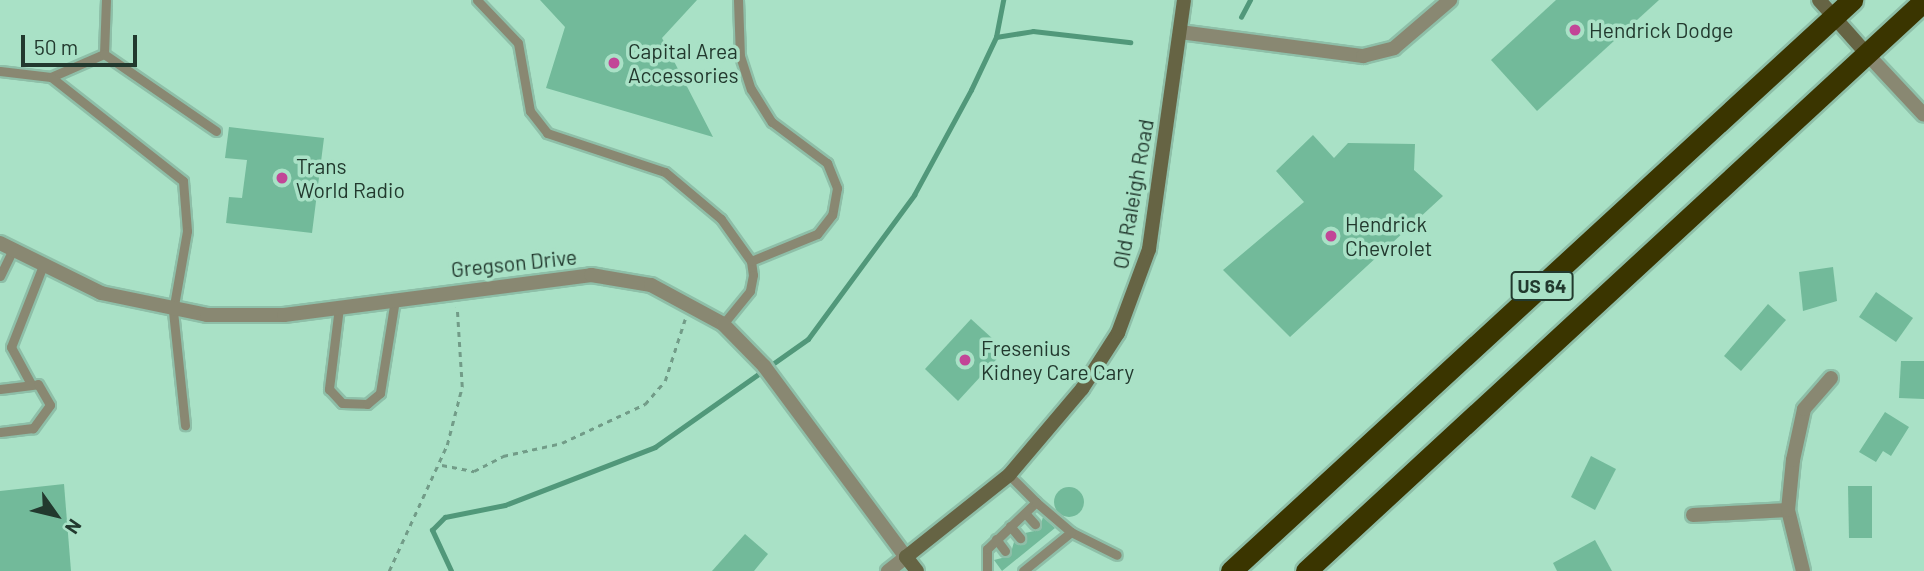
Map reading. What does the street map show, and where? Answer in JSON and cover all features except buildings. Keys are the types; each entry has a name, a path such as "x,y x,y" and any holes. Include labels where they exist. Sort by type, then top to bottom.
{"highway":[{"name":"US 64","path":"1231,571 1853,0"},
{"name":"US 64","path":"1306,571 1924,1"}],"street":[{"name":"Old Raleigh Road","path":"906,557 1009,475 1082,389 1138,289 1156,210 1184,0"},
{"path":"1180,32 1363,56 1394,48 1450,0"},
{"path":"1819,0 1924,116"},
{"name":"Gregson Drive","path":"6,247 42,268 102,293 173,311 284,315 591,275 651,285 723,324 746,345 917,571"},
{"path":"1803,571 1788,510 1804,409 1831,378"},
{"path":"1693,515 1788,510"},
{"path":"888,571 906,557"}],"lane":[{"path":"104,54 106,0"},
{"path":"477,0 518,43 528,103 547,133 665,172 721,219 751,261 750,290 723,324"},
{"path":"738,0 740,56 755,97 772,122 827,163 836,188 832,215 817,234 751,261"},
{"path":"0,71 51,77 104,54"},
{"path":"104,54 216,131"},
{"path":"51,77 183,181 187,231 173,311 186,425"},
{"path":"0,276 6,247"},
{"path":"0,432 44,422 46,393 31,384 11,347 42,268"},
{"path":"339,307 329,389 342,403 367,404 380,393 395,299"},
{"path":"0,388 31,384"},
{"path":"1009,475 1071,532 1117,555"},
{"path":"986,571 988,549 1036,502"},
{"path":"1025,513 1035,524"},
{"path":"1010,526 1020,538"},
{"path":"1015,563 1023,571 1071,532"},
{"path":"1046,536 1054,545"},
{"path":"996,539 1005,551"},
{"path":"1030,550 1037,559"}],"path":[{"path":"388,571 442,465 462,387 457,307"},
{"path":"442,465 474,471 503,456 562,443 645,404 666,381 686,316"}],"waterway":[{"path":"451,571 432,530 445,517 505,505 655,447 808,339 914,195 971,90 996,37 1003,0"},
{"path":"1241,17 1250,0"},
{"path":"996,37 1033,31 1130,42"}],"place":[{"name":"Hendrick Dodge","path":"1575,30"},
{"name":"Capital Area Accessories","path":"614,63"},
{"name":"Trans World Radio","path":"282,178"},
{"name":"Hendrick Chevrolet","path":"1331,236"},
{"name":"Fresenius Kidney Care Cary","path":"965,360"}]}
